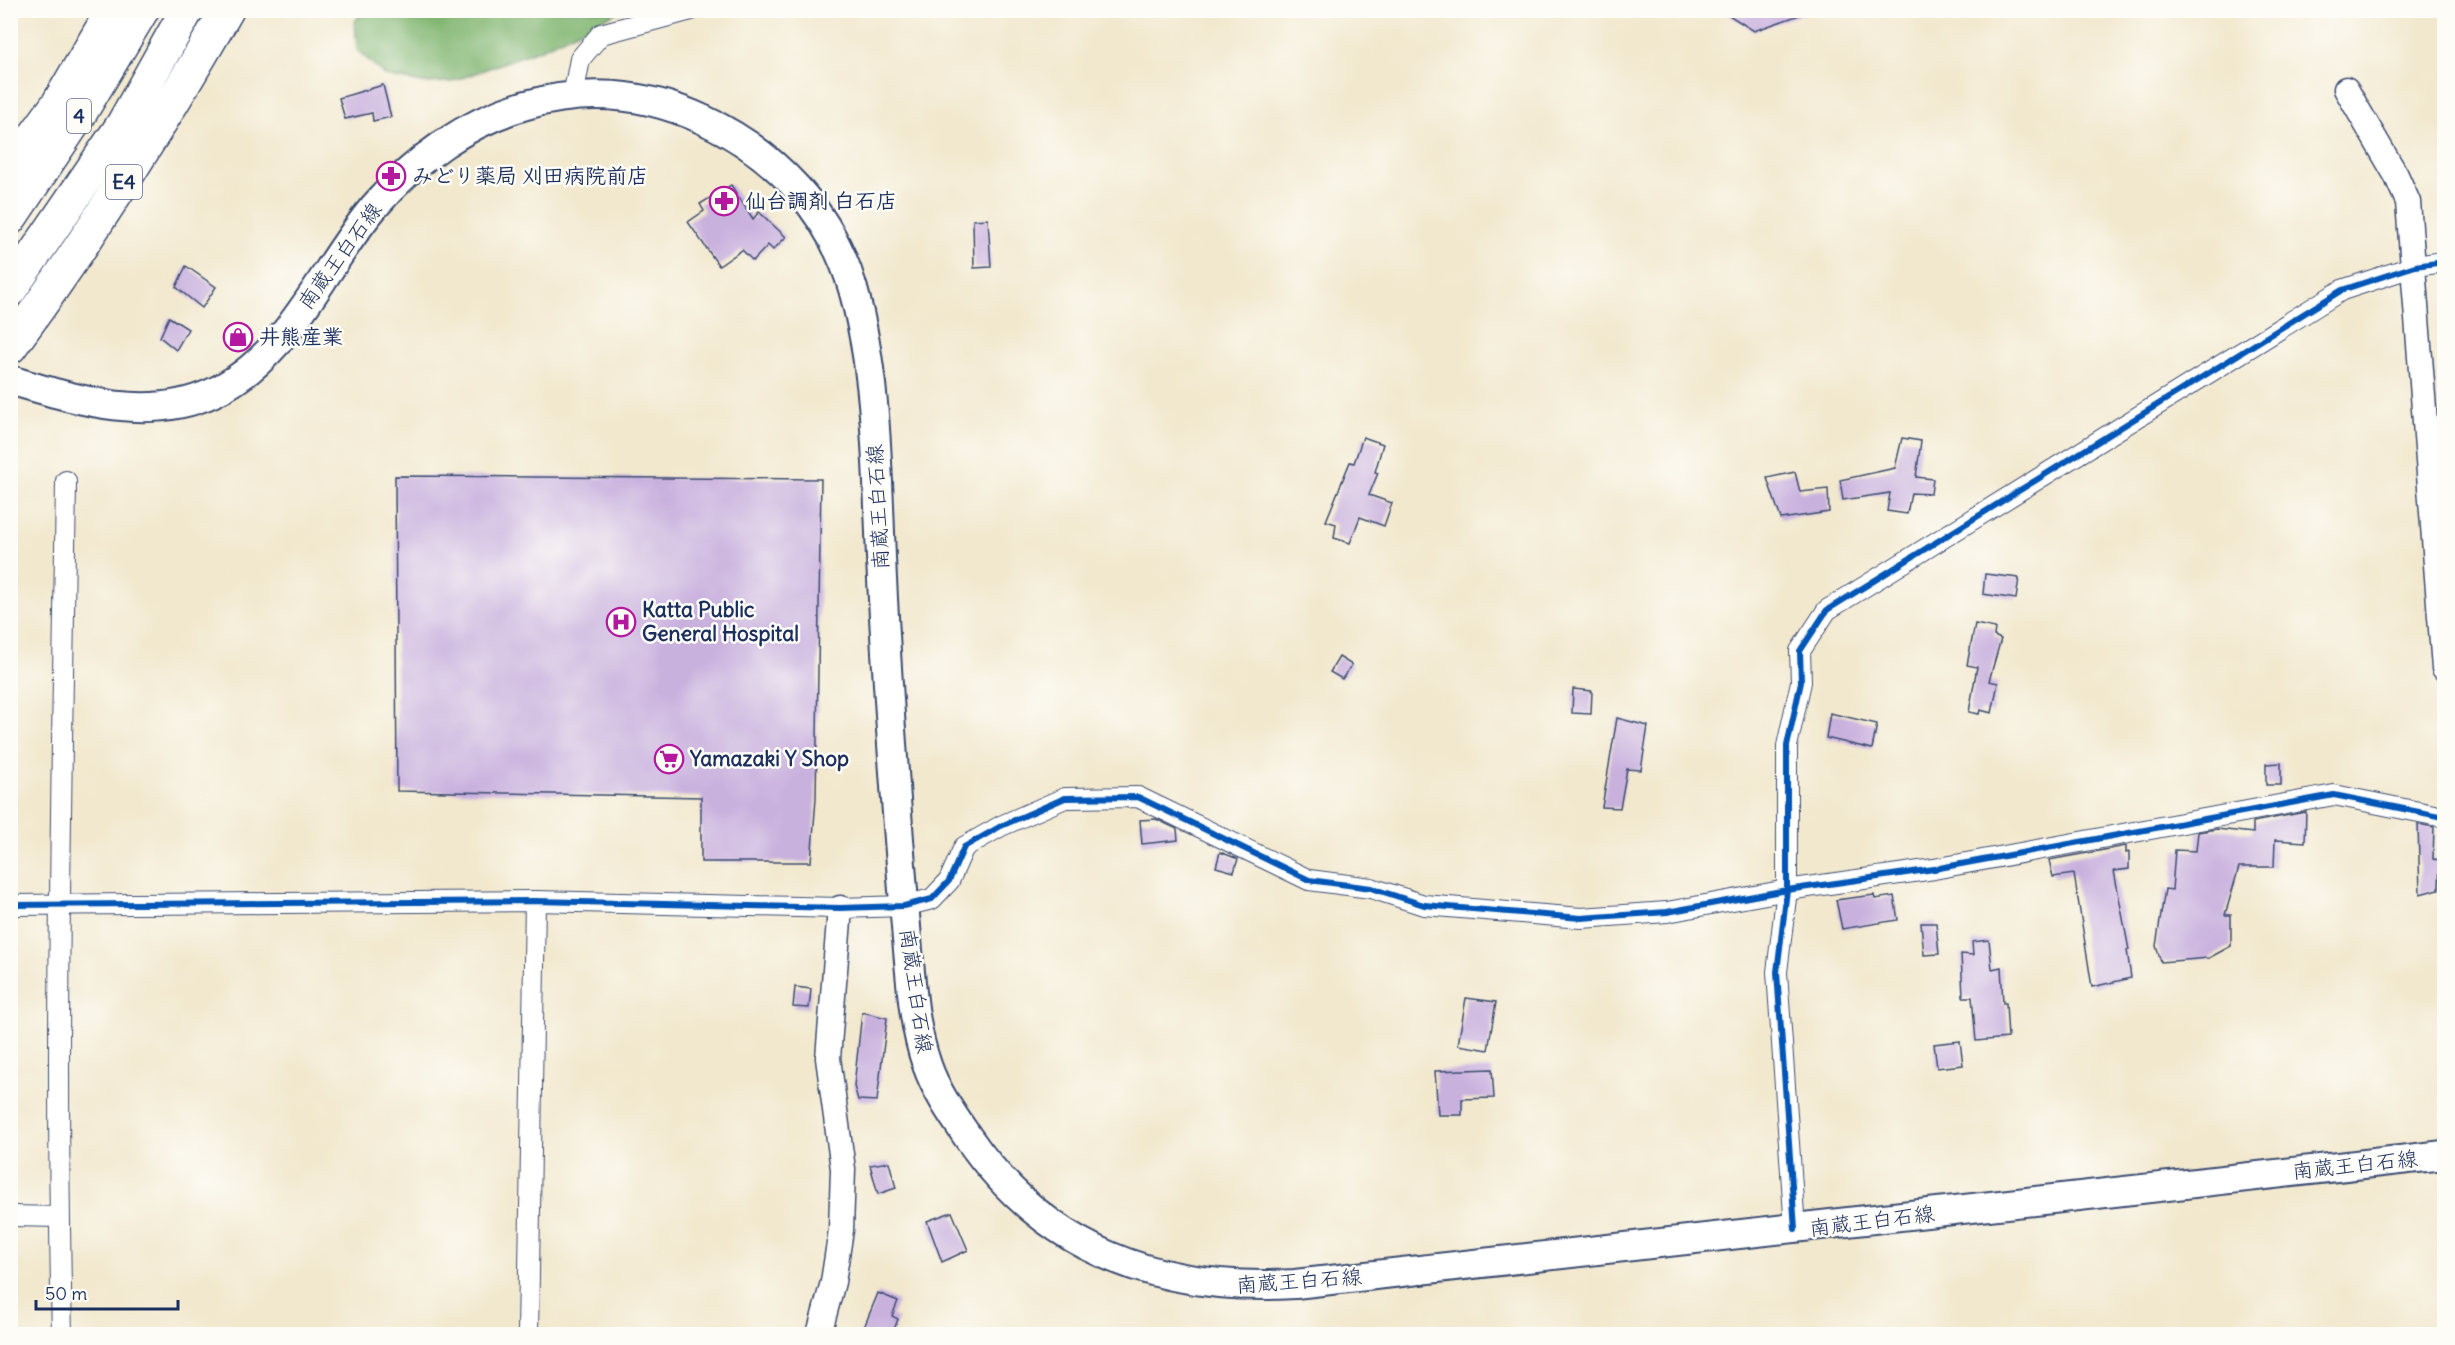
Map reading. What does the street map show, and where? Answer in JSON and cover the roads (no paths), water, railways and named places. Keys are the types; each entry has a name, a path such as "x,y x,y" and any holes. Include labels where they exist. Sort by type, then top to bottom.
{"highway":[{"name":"4","path":"10,170 58,104 113,10"},
{"name":"4","path":"10,218 79,115 142,10"},
{"name":"E4","path":"10,290 122,126 187,10"},
{"name":"E4","path":"10,347 61,278 153,137 227,10"}],"main road":[{"name":"南蔵王白石線","path":"10,380 59,394 123,407 144,408 190,401 238,378 259,360 297,316 372,208 416,163 456,133 505,111 573,96 606,94 651,101 692,114 744,141 774,164 816,211 844,260 863,329 873,415 882,587 904,906 916,1024 927,1066 944,1103 975,1148 1021,1200 1072,1237 1115,1260 1180,1280 1249,1287 1295,1284 2432,1157"},
{"path":"2432,1157 2445,1145"}],"street":[{"path":"573,96 580,59 601,34 672,12 691,10"},
{"path":"2346,89 2396,175 2408,202 2415,266 2445,668"},
{"path":"1795,1229 1777,972 1786,890 1787,746 1801,682 1800,651 1827,610 2342,290 2415,266 2445,262"},
{"path":"62,1335 59,1217 60,905 66,481"},
{"path":"10,905 536,901 840,908 904,906 932,899 949,881 964,847 1001,825 1065,798 1138,797 1309,880 1371,888 1424,905 1581,918 1667,912 1786,890 1934,869 2334,795 2445,818"},
{"path":"528,1335 536,901"},
{"path":"819,1335 833,1282 841,1230 843,1169 828,1058 840,908"},
{"path":"10,1216 59,1217"}],"place":[{"name":"みどり薬局 刈田病院前店","path":"391,176"},
{"name":"仙台調剤 白石店","path":"724,201"},
{"name":"井熊産業","path":"238,337"},
{"name":"Katta Public General Hospital","path":"621,622"},
{"name":"Yamazaki Y Shop","path":"669,759"}]}
